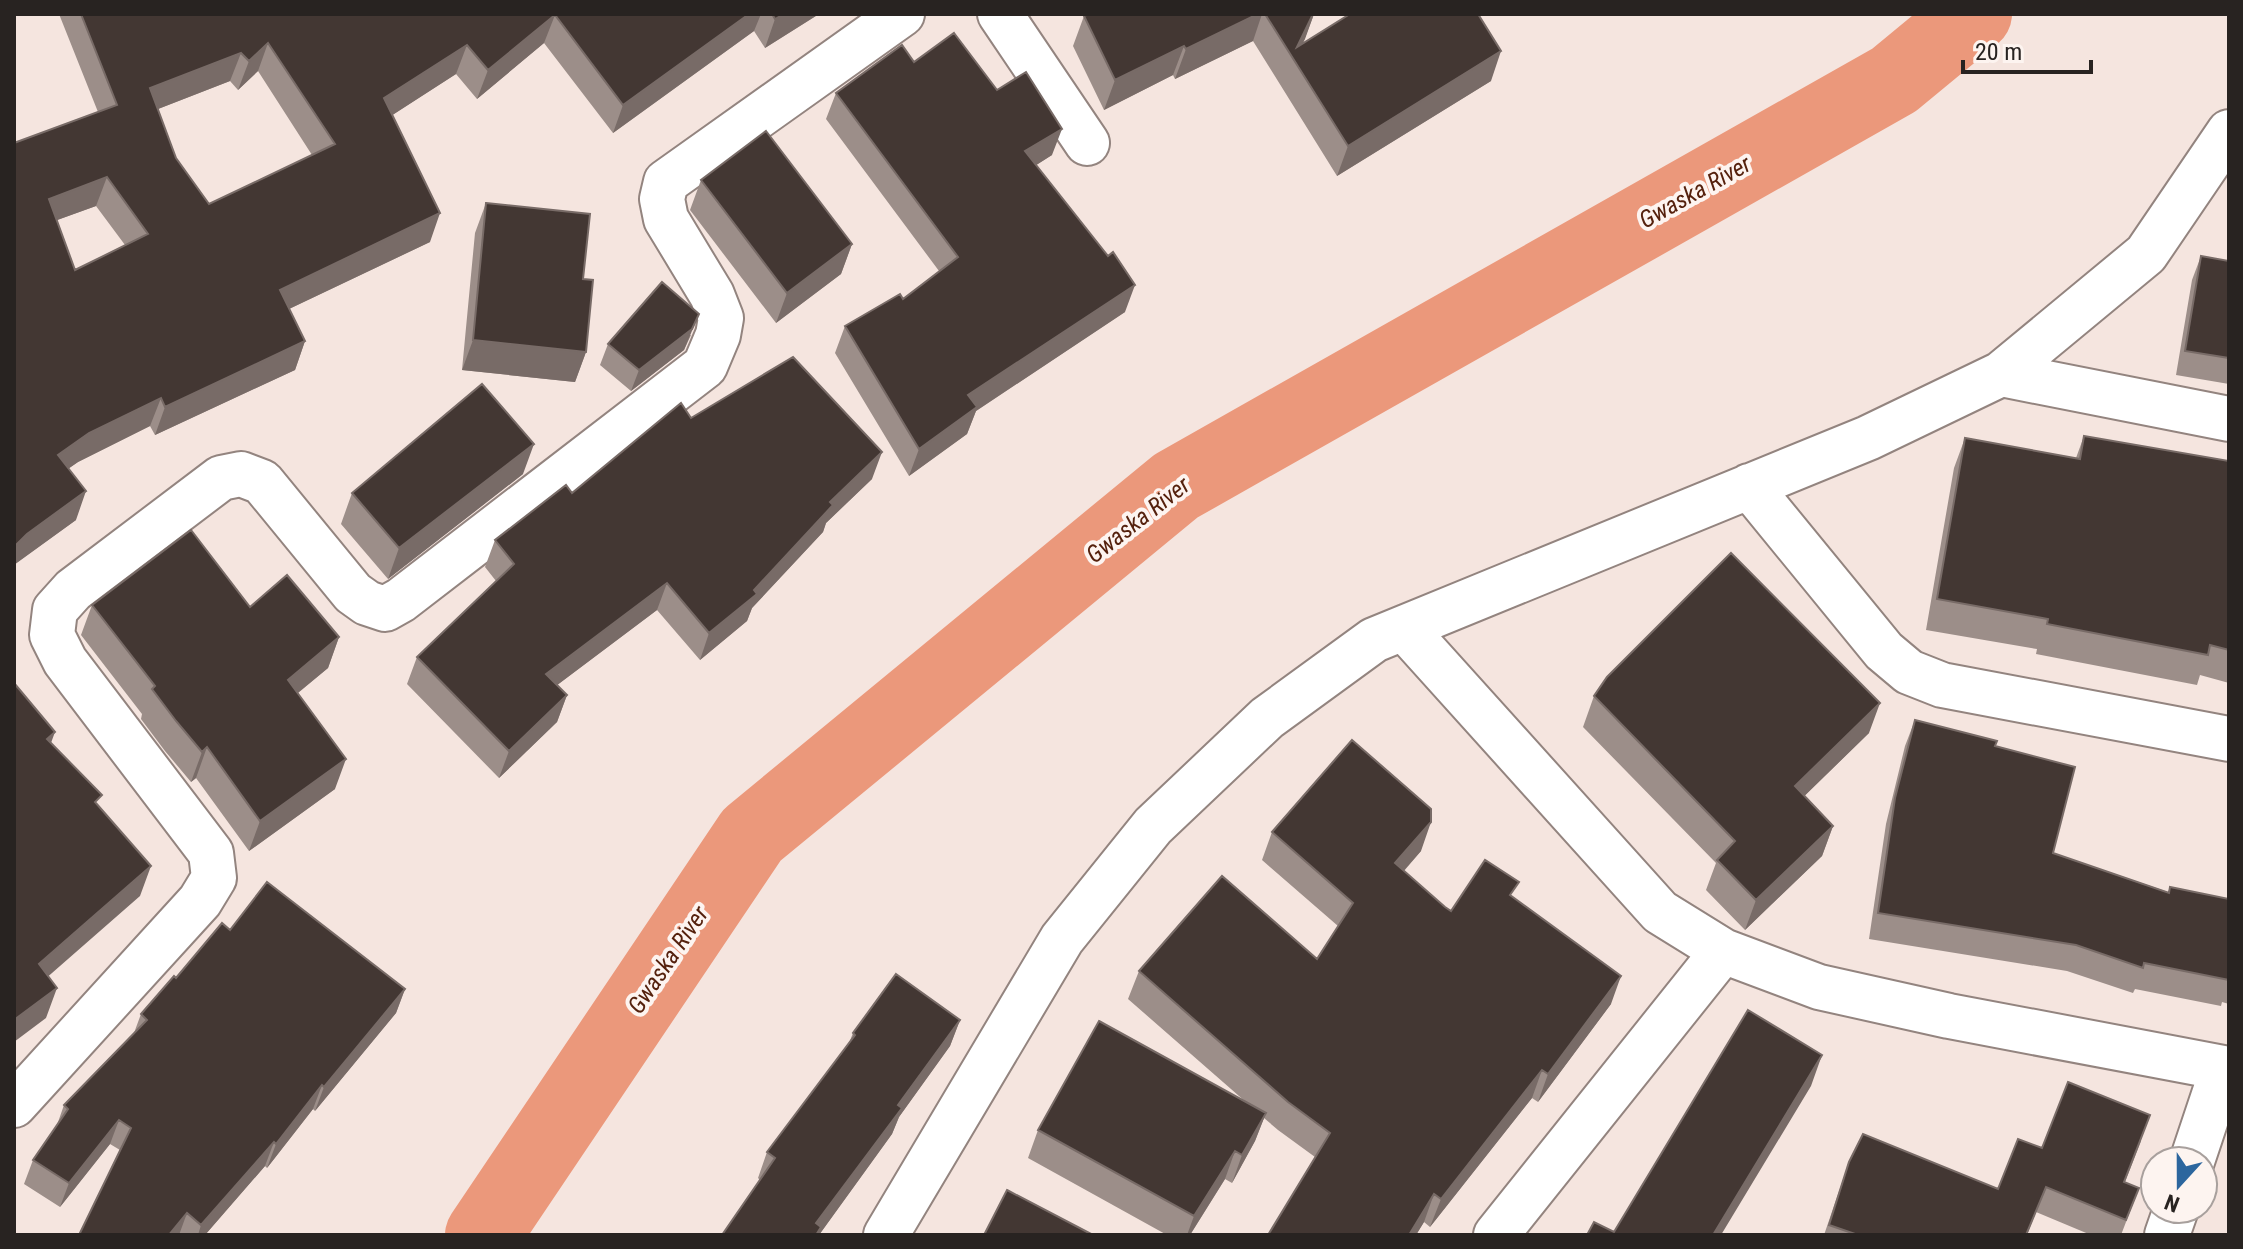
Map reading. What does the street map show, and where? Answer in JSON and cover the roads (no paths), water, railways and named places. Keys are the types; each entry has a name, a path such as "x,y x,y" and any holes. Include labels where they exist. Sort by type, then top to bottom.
{"street":[{"path":"14,1105 200,901 214,878 211,853 65,661 52,635 55,610 73,590 221,478 241,474 262,482 353,593 367,603 385,609 401,600 705,366 718,335 721,318 712,295 666,219 662,199 666,182 902,14"},
{"path":"1000,14 1087,143"},
{"path":"886,1235 1062,939 1153,826 1267,718 1374,640 1868,438 2001,374 2146,254 2229,132"},
{"path":"2001,374 2229,419"},
{"path":"1749,486 1884,651 1909,672 1942,685 2229,739"},
{"path":"1404,628 1660,912 1723,951 1819,987 1949,1016 2226,1069 2198,1145"},
{"path":"1496,1235 1723,951"}],"waterway":[{"name":"Gwaska River","path":"483,1235 752,835 1176,486 1894,80 1974,14"}]}
